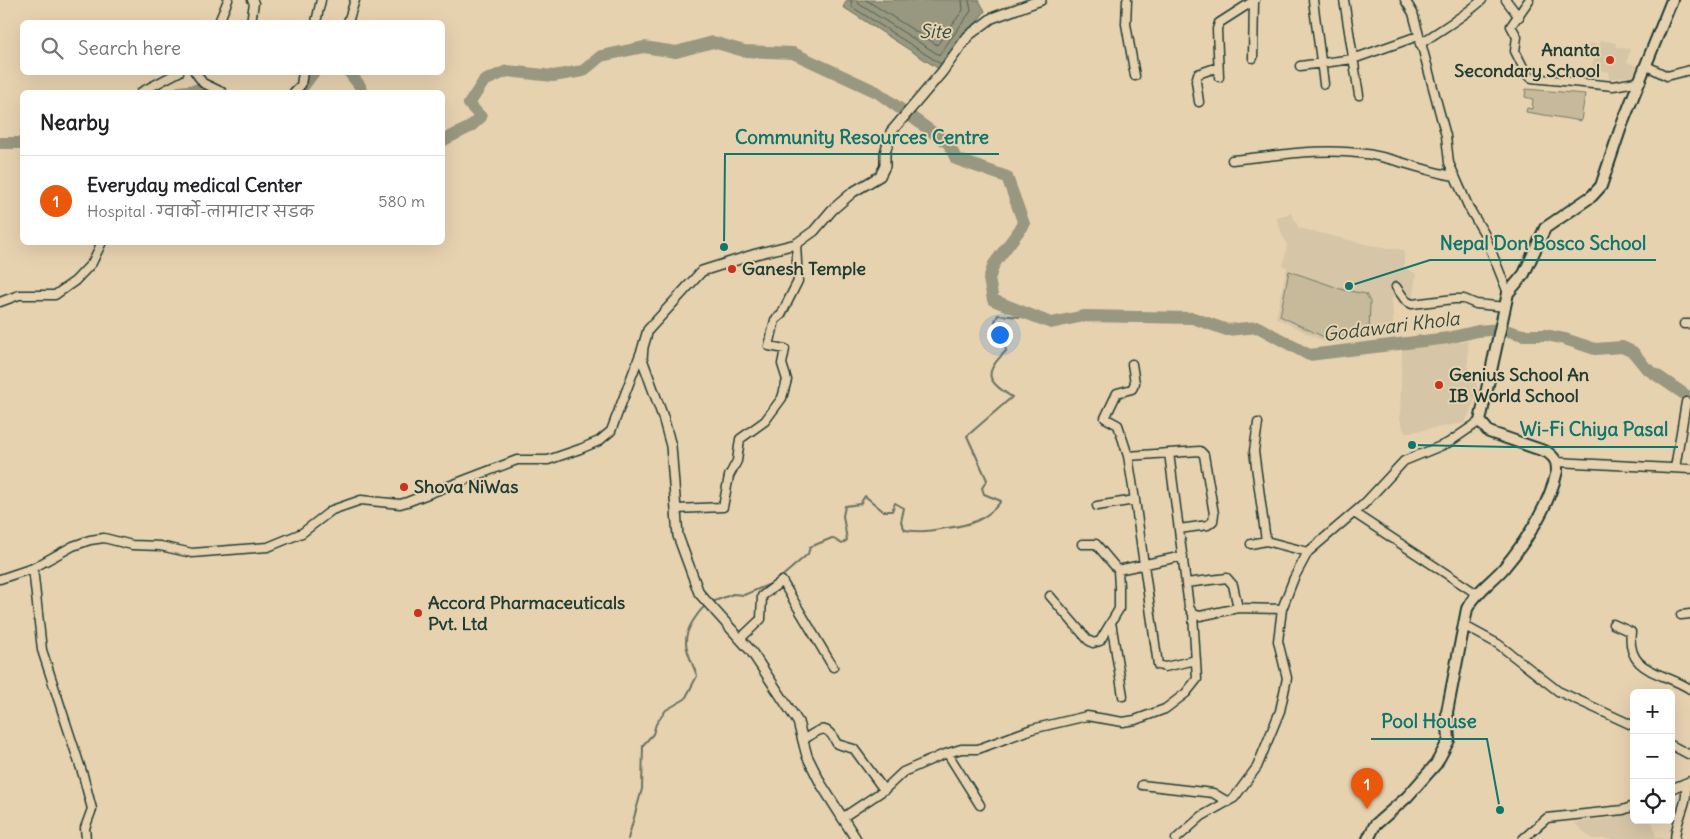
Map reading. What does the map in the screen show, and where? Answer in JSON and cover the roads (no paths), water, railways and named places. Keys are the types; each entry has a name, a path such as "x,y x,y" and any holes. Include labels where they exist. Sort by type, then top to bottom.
{"main road":[{"path":"1368,839 1375,825 1407,797 1436,764 1448,740 1447,712 1467,609 1477,594 1503,569 1530,533 1555,480 1557,462 1554,457 1547,452 1489,432 1480,421 1506,310 1508,293 1524,274 1545,228 1592,196 1601,186 1621,127 1672,0"}],"street":[{"path":"220,20 228,0"},
{"path":"251,20 254,2 252,0"},
{"path":"316,20 321,0"},
{"path":"349,20 354,0"},
{"path":"0,579 33,568 73,546 90,540 104,538 132,545 160,546 192,553 268,547 302,532 332,510 360,500 400,504 454,486 517,460 548,460 580,450 600,441 610,431 648,330 702,271 796,244 814,232 832,210 852,192 880,176 885,166 885,153 892,130 934,82 968,36 992,18 1041,0"},
{"path":"1127,0 1126,24 1135,76"},
{"path":"1253,58 1255,0"},
{"path":"1219,77 1217,29 1220,23 1255,0"},
{"path":"1314,0 1324,84"},
{"path":"1344,0 1359,95"},
{"path":"1405,0 1413,12 1446,136 1449,164 1469,208 1484,233 1508,293"},
{"path":"1420,44 1449,23 1466,15 1482,0"},
{"path":"1506,0 1519,17"},
{"path":"1529,0 1512,26 1517,37 1515,51 1527,75 1532,78 1613,86 1640,81"},
{"path":"1300,66 1353,59 1418,36"},
{"path":"1647,66 1667,76 1690,70"},
{"path":"1199,102 1196,80 1198,74 1218,67"},
{"path":"145,90 172,75"},
{"path":"196,75 203,83 218,90"},
{"path":"296,90 301,84 302,75"},
{"path":"1232,160 1299,152 1366,154 1434,173 1455,176"},
{"path":"676,509 723,507 729,476 737,461 740,439 765,421 782,398 787,380 782,364 784,349 769,346 775,320 781,315 798,281 796,244"},
{"path":"0,302 19,296 55,295 76,281 92,263 101,245"},
{"path":"1396,287 1406,301 1412,304 1464,299 1476,304 1506,310"},
{"path":"643,347 642,359 664,417 671,446 678,536 699,593 713,611 740,639 798,722 807,756 821,784 856,839"},
{"path":"1132,364 1134,383 1132,388 1117,393 1104,418 1118,425 1128,456 1158,665 1165,667 1196,660"},
{"path":"1675,468 1686,402"},
{"path":"1176,839 1202,816 1234,798 1256,767 1280,711 1287,678 1278,641 1282,609 1294,578 1308,552 1354,513 1404,460 1448,443 1480,421"},
{"path":"1258,423 1254,450 1266,541"},
{"path":"1128,456 1200,451 1204,455 1214,514 1213,521 1208,525 1179,529"},
{"path":"842,818 884,790 902,772 961,749 978,749 1032,729 1087,716 1123,722 1135,720 1164,709 1186,693 1197,679 1193,614 1189,607 1169,453"},
{"path":"1557,462 1690,469"},
{"path":"1097,506 1135,500"},
{"path":"1354,513 1477,594"},
{"path":"1251,544 1266,541 1308,552"},
{"path":"1050,596 1088,640 1093,643 1100,641 1119,609 1118,570 1096,544 1082,544"},
{"path":"1118,570 1183,556"},
{"path":"33,568 42,650 83,774 92,809 86,828 86,839"},
{"path":"1186,583 1227,578 1233,585 1238,608"},
{"path":"740,639 761,619 762,596 782,581 833,667"},
{"path":"1193,614 1200,616 1238,608 1282,609"},
{"path":"1680,615 1690,614"},
{"path":"1111,622 1123,696"},
{"path":"1613,624 1631,632 1630,645 1633,656 1640,664 1690,689"},
{"path":"1463,625 1498,644 1558,691 1630,724"},
{"path":"803,740 820,730 826,729 831,732 837,744 854,749 884,790"},
{"path":"1675,747 1690,755"},
{"path":"948,754 980,805"},
{"path":"1675,787 1687,782 1687,800 1675,826 1675,839"},
{"path":"1142,785 1213,793 1228,802"},
{"path":"1523,839 1547,818 1623,810 1630,807"}],"water":[{"name":"Site","path":"847,0 979,0 985,11 942,71 843,7"}],"waterway":[{"name":"Godawari Khola","path":"445,140 470,127 481,117 469,104 484,81 507,71 553,76 583,71 601,56 644,47 676,52 713,42 744,51 793,53 877,92 949,144 956,159 1007,177 1024,224 994,264 989,279 993,300 1051,323 1084,316 1193,318 1227,330 1258,327 1309,355 1448,338 1478,331 1501,329 1523,335 1546,335 1565,339 1595,349 1622,347 1633,352 1646,368 1690,398"},
{"name":"Godawari Khola","path":"300,90 312,75"},
{"name":"Godawari Khola","path":"351,75 360,86 361,90"},
{"name":"Godawari Khola","path":"0,143 20,143"},
{"path":"779,579 808,554 810,547 832,538 842,544 847,540 843,516 845,506 860,504 865,496 883,511 892,511 895,503 904,508 901,522 905,530 911,531 927,531 963,525 984,517 996,507 1001,501 984,494 982,488 987,480 967,436 1012,397 997,386 991,376 994,365 1006,351 1005,345 996,329 995,320 998,315 1033,318"},
{"path":"712,602 733,594 744,595 775,582"},
{"path":"628,839 642,789 643,745 653,734 656,724 666,710 685,699 697,676 686,642 693,621 705,606"}],"place":[{"name":"Ananta Secondary School","path":"1610,60"},
{"name":"Community Resources Centre","path":"724,247"},
{"name":"Ganesh Temple","path":"732,269"},
{"name":"Nepal Don Bosco School","path":"1349,286"},
{"name":"Genius School An IB World School","path":"1439,385"},
{"name":"Wi-Fi Chiya Pasal","path":"1412,445"},
{"name":"Shova NiWas","path":"404,487"},
{"name":"Accord Pharmaceuticals Pvt. Ltd","path":"418,613"},
{"name":"Everyday medical Center","path":"1367,809"},
{"name":"Pool House","path":"1500,810"}]}
